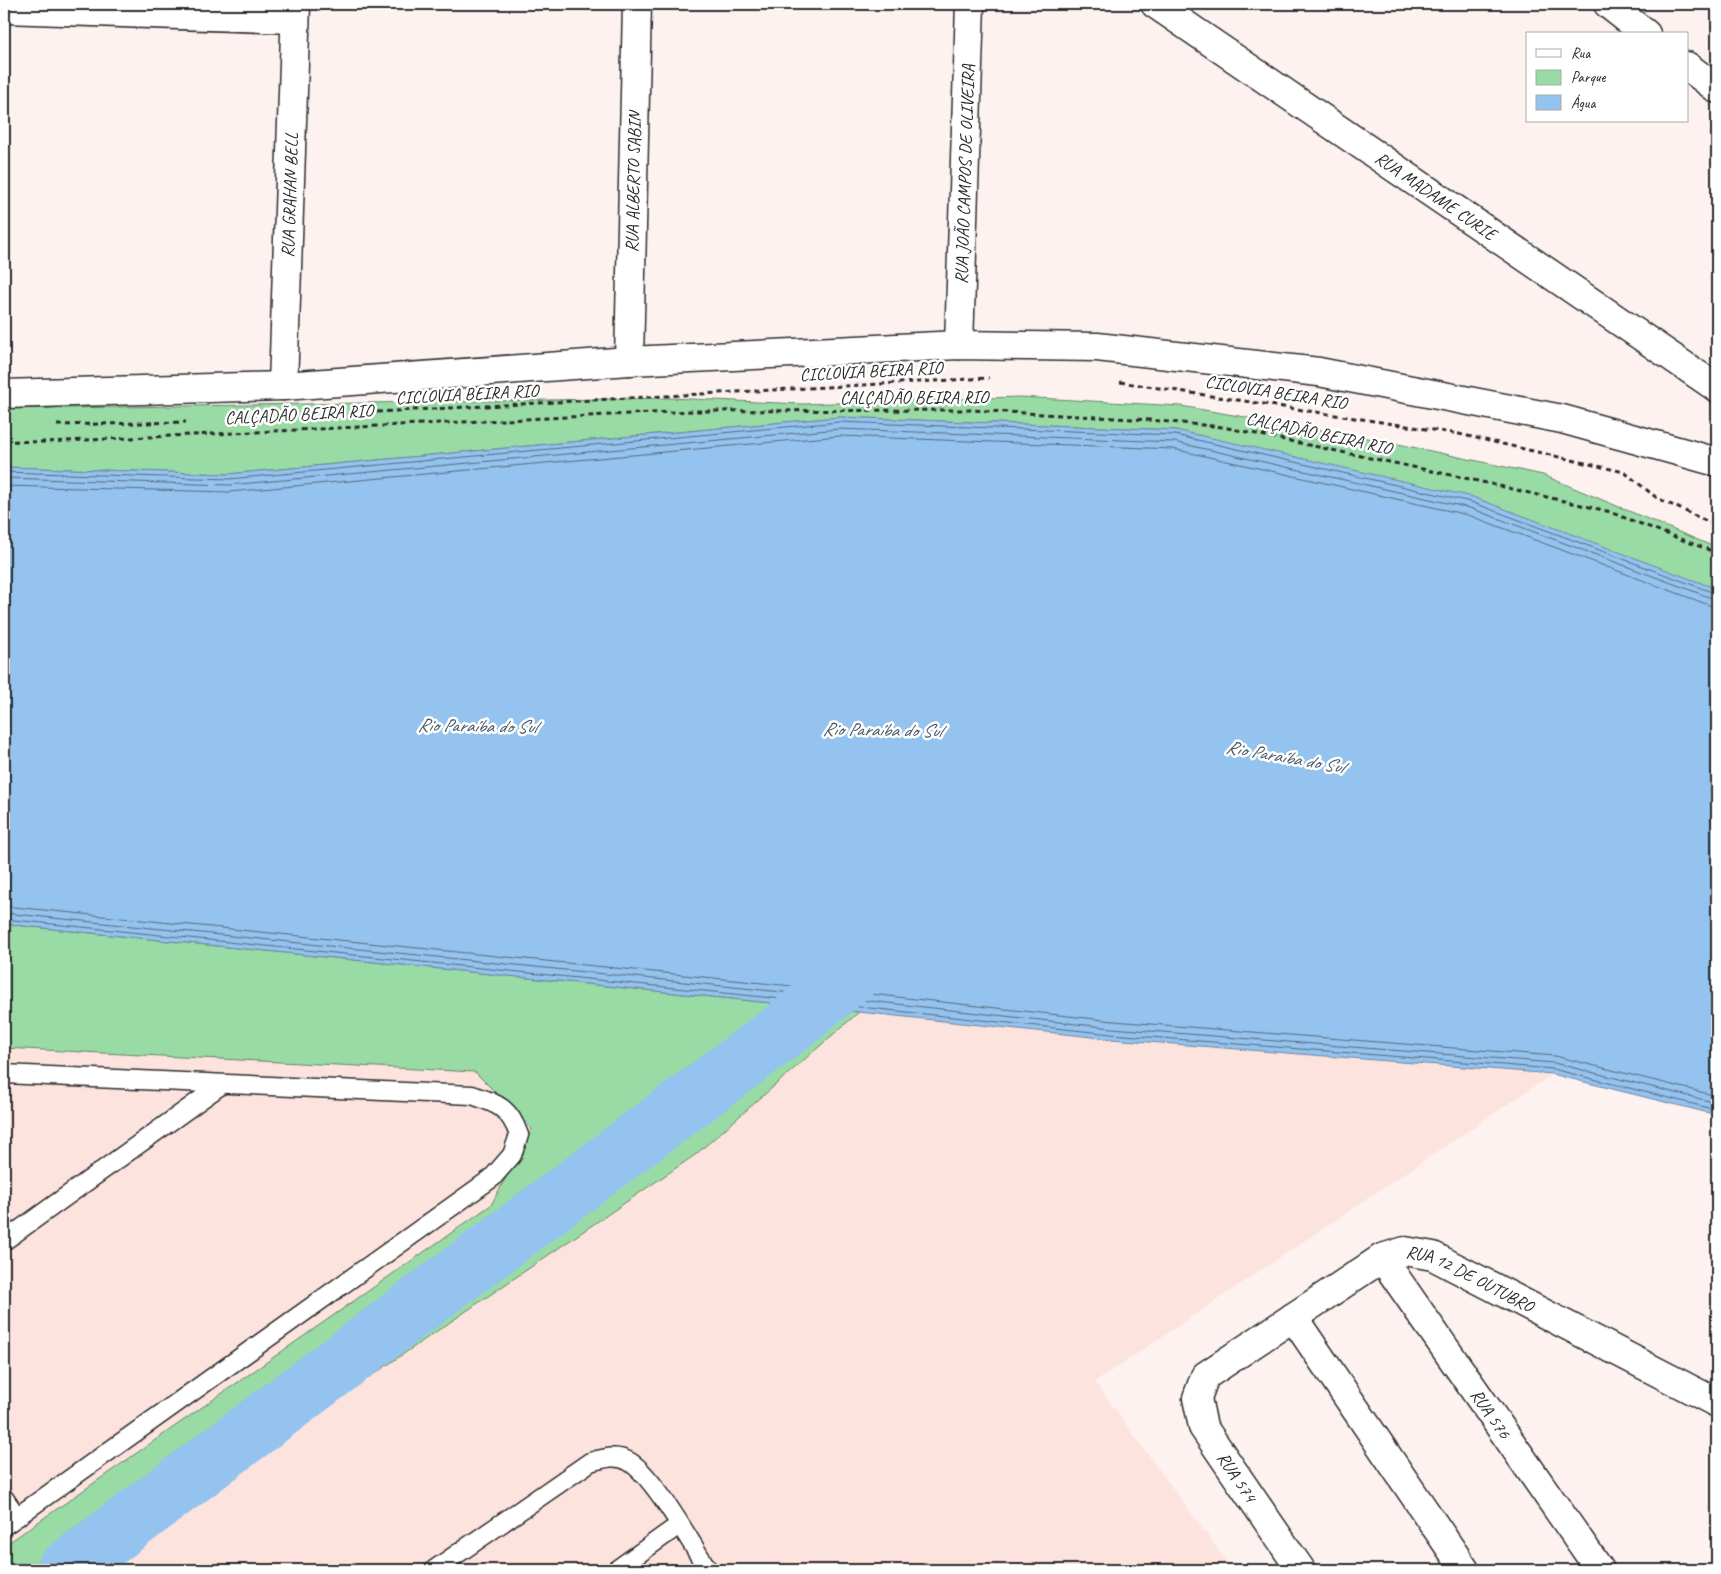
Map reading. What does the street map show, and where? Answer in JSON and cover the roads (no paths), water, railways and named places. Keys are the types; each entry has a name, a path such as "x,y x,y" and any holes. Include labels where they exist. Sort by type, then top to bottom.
{"street":[{"name":"RUA ALBERTO SABIN","path":"629,361 637,4"},
{"name":"RUA JOÃO CAMPOS DE OLIVEIRA","path":"959,345 970,4"},
{"name":"RUA MADAME CURIE","path":"1155,4 1717,388"},
{"path":"1608,4 1643,32"},
{"path":"4,9 295,11"},
{"name":"RUA GRAHAN BELL","path":"283,386 295,11"},
{"path":"1688,67 1717,89"},
{"path":"4,394 283,386 629,361 959,345 1096,347 1319,372 1562,419 1717,462"},
{"name":"RUA 12 DE OUTUBRO","path":"1205,1376 1382,1258 1406,1251 1433,1256 1717,1403"},
{"name":"RUA 576","path":"1382,1258 1600,1570"},
{"path":"1293,1317 1465,1570"},
{"name":"RUA 574","path":"1205,1376 1197,1398 1203,1427 1301,1570"}],"lane":[{"path":"4,1074 472,1095 498,1104 513,1118 519,1135 512,1155 492,1178 10,1521 4,1498"},
{"path":"4,1241 221,1085"},
{"path":"434,1570 590,1462 610,1456 630,1462 648,1479 708,1570"},
{"path":"616,1570 679,1525"}],"water":[{"name":"Rio Paraíba do Sul","path":"839,417 1176,430 1473,497 1717,589 1717,1115 1552,1074 1111,1039 4,924 4,467 228,474"}],"waterway":[{"path":"66,1570 797,1020 874,955"}]}
